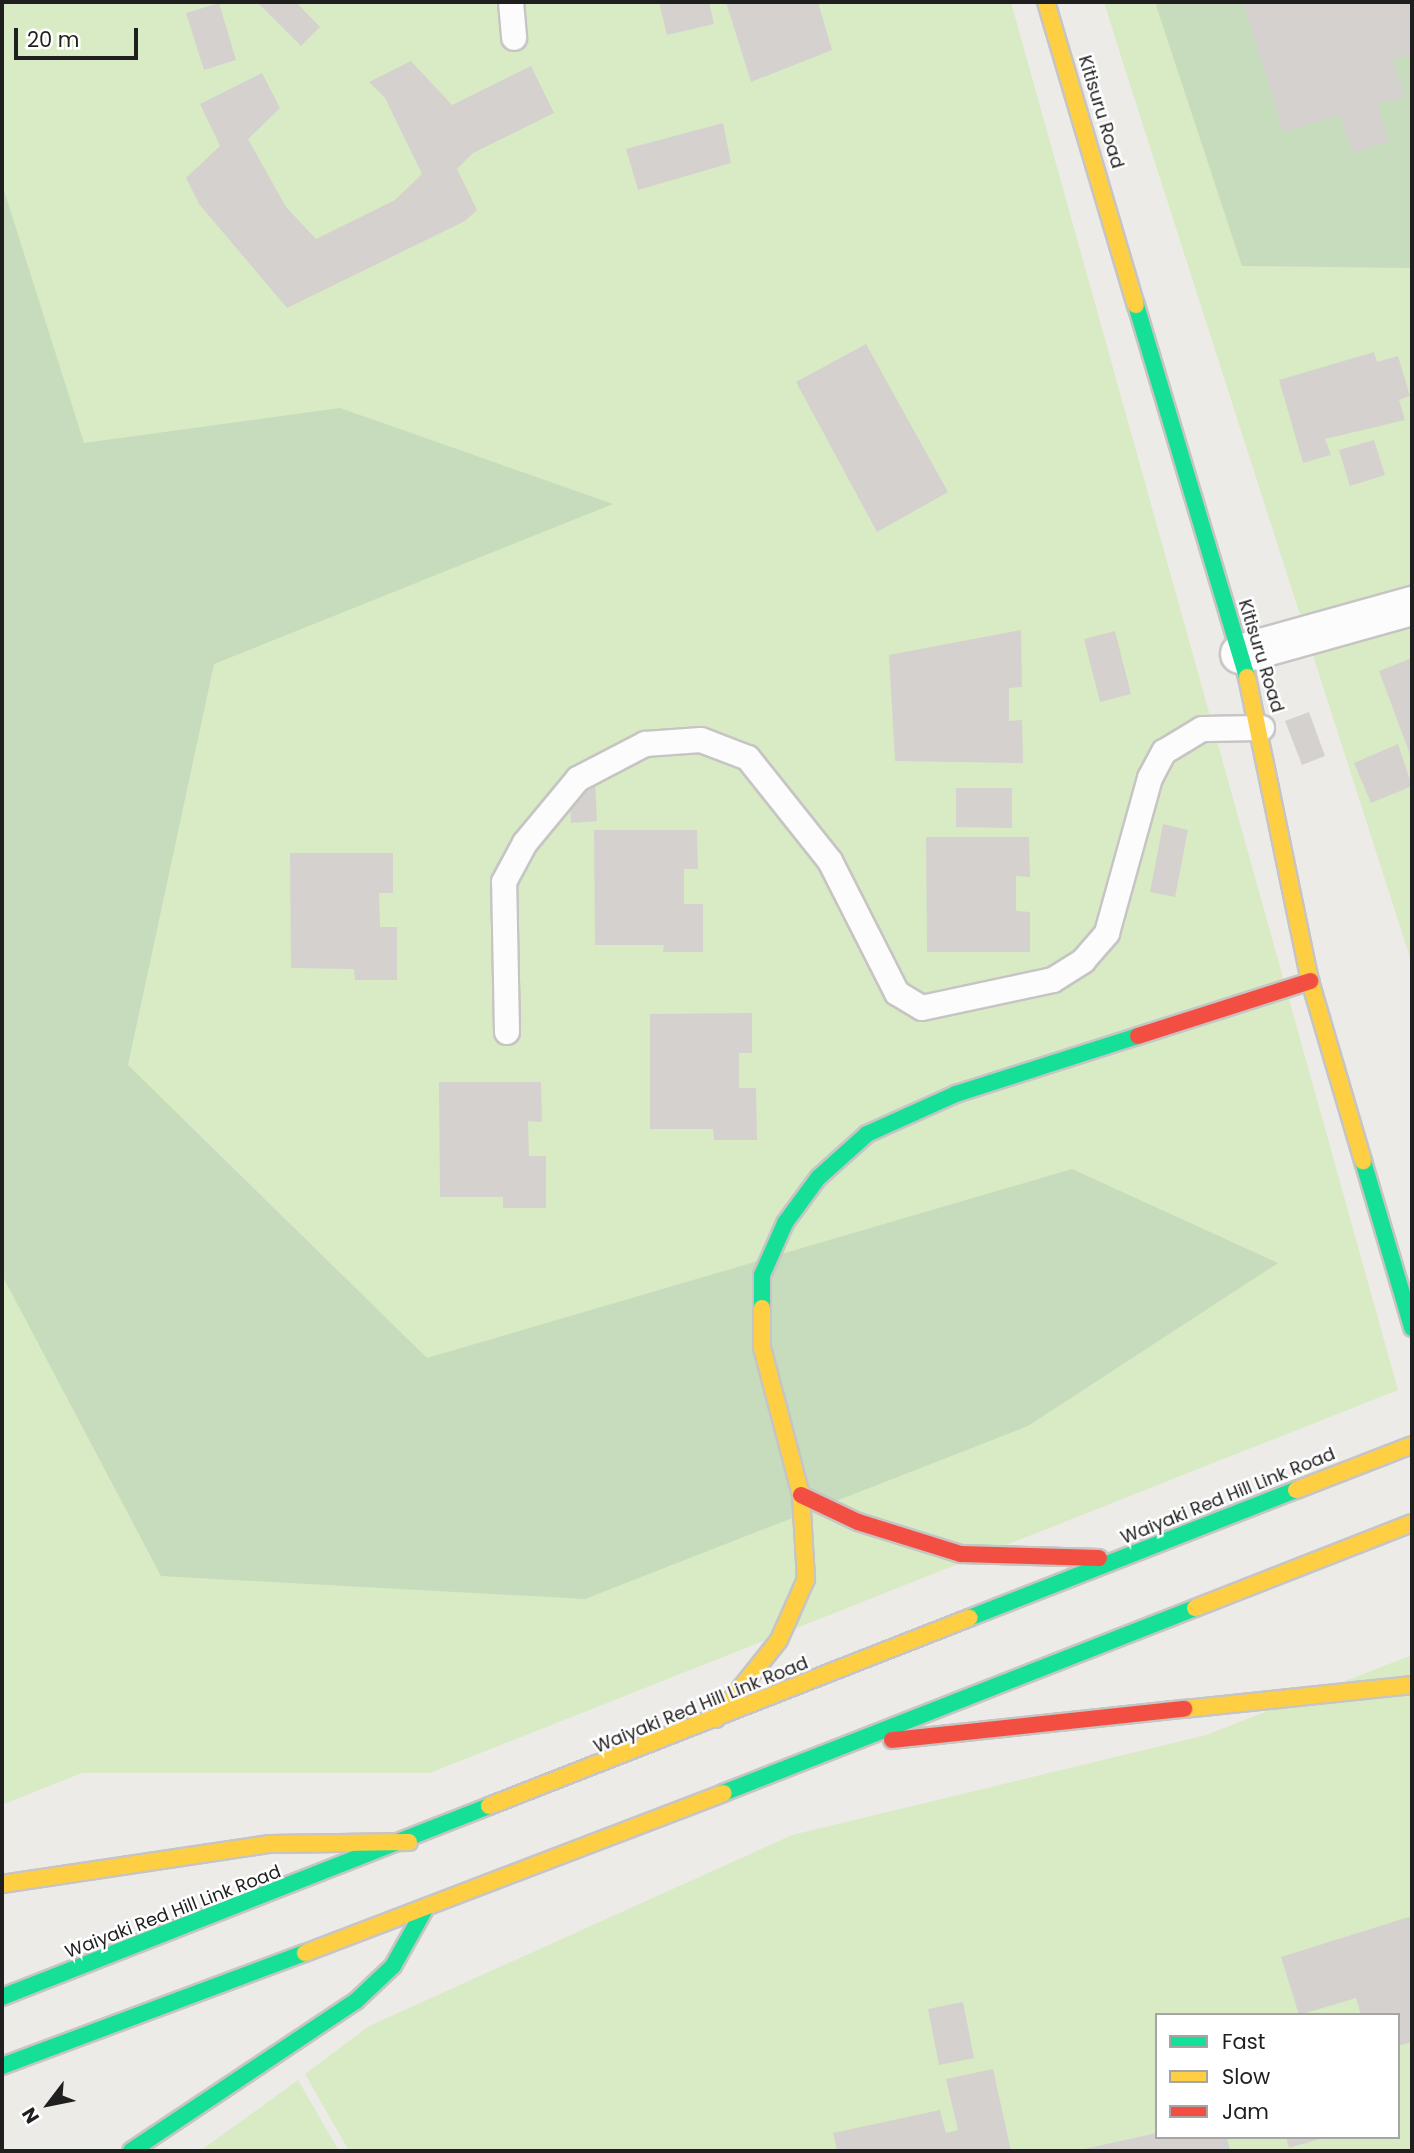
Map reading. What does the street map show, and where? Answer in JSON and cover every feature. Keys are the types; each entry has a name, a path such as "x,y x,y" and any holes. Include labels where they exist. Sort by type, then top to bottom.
{"main road":[{"name":"Kitisuru Road","path":"1046,2 1262,728 1310,981 1412,1328"},
{"path":"715,1719 779,1640 797,1606 806,1579 801,1495 762,1347 762,1275 785,1223 818,1178 867,1134 956,1094 1310,981"},
{"name":"Waiyaki Red Hill Link Road","path":"2,1997 409,1842 1412,1445"},
{"path":"801,1495 859,1522 961,1554 1059,1560 1131,1556"},
{"path":"2,2066 425,1909 1412,1523"},
{"path":"842,1745 1412,1685"},
{"path":"2,1884 270,1844 409,1842"},
{"path":"131,2151 356,2001 393,1966 425,1909"}],"street":[{"path":"1240,654 1412,606"}],"lane":[{"path":"511,2 513,38"},
{"path":"508,1032 504,882 525,843 578,779 645,744 701,740 748,758 830,861 897,993 922,1008 1053,980 1083,961 1107,933 1150,778 1164,752 1202,729 1262,728"}],"green space":[{"path":"2,2 1011,2 1398,1390 430,1773 82,1773 2,1805"},
{"path":"1104,2 1412,2 1412,964 1124,66"},
{"path":"1155,2 1412,2 1412,268 1242,266"},
{"path":"2,184 84,443 340,408 613,504 214,664 128,1065 427,1358 1072,1169 1278,1263 1028,1426 585,1599 161,1576 2,1275"},
{"path":"1412,1655 1412,2151 349,2151 305,2074 369,2026 792,1835 1206,1735"},
{"path":"298,2080 339,2151 200,2151"}],"building":[{"path":"257,2 296,2 320,27 301,46"},
{"path":"659,2 709,2 714,24 667,35"},
{"path":"726,2 818,2 832,50 751,82"},
{"path":"1243,2 1412,2 1412,54 1393,59 1405,97 1378,104 1389,142 1352,153 1340,115 1283,132"},
{"path":"219,3 236,60 204,70 186,13"},
{"path":"411,61 452,105 531,66 554,113 473,153 457,169 477,210 465,221 287,308 199,204 186,178 220,146 200,104 262,73 280,108 248,139 286,207 316,239 395,200 422,174 385,98 369,82"},
{"path":"723,123 731,163 638,190 626,149"},
{"path":"866,344 948,492 877,532 796,382"},
{"path":"1374,352 1377,362 1398,356 1410,396 1399,400 1405,420 1325,439 1331,455 1303,463 1279,380"},
{"path":"1374,440 1385,475 1350,486 1339,450"},
{"path":"1021,630 1022,687 1009,688 1009,721 1022,720 1023,763 895,761 889,655"},
{"path":"1115,631 1131,694 1100,702 1084,639"},
{"path":"1412,658 1412,760 1379,671"},
{"path":"1309,712 1325,756 1302,765 1285,721"},
{"path":"1398,744 1412,786 1371,803 1354,763"},
{"path":"595,781 597,821 571,823 569,782"},
{"path":"956,788 1012,788 1012,828 956,827"},
{"path":"1163,824 1188,830 1175,897 1150,892"},
{"path":"594,830 697,830 698,869 684,869 684,904 703,904 703,952 663,952 664,945 595,945"},
{"path":"926,837 1029,837 1030,877 1016,876 1016,911 1030,912 1030,952 927,952"},
{"path":"290,853 393,853 393,893 379,893 380,927 397,927 397,980 355,980 354,969 291,968"},
{"path":"752,1013 752,1053 739,1053 739,1088 756,1088 757,1140 714,1140 713,1129 650,1129 650,1014"},
{"path":"439,1082 541,1082 542,1122 528,1121 529,1156 546,1156 546,1208 503,1208 503,1197 440,1197"},
{"path":"1412,1916 1412,2042 1400,2045 1400,2013 1360,2013 1356,1998 1298,2013 1281,1957"},
{"path":"963,2002 974,2058 939,2065 928,2009"},
{"path":"993,2069 1011,2151 837,2151 833,2133 940,2110 946,2133 958,2130 946,2079"},
{"path":"1155,2133 1155,2139 1227,2139 1230,2151 1075,2151"},
{"path":"1287,2139 1320,2139 1289,2148"}],"traffic: fast":[{"path":"1136,305 1247,677"},
{"path":"762,1308 762,1275 785,1223 818,1178 867,1134 956,1094 1138,1036"},
{"path":"1363,1161 1412,1328"},
{"path":"969,1618 1296,1490"},
{"path":"723,1793 1195,1608"},
{"path":"2,1997 489,1806"},
{"path":"131,2151 356,2001 393,1966 425,1909"},
{"path":"2,2066 305,1953"}],"traffic: slow":[{"path":"1046,2 1136,305"},
{"path":"1247,677 1310,981 1363,1161"},
{"path":"716,1719 779,1640 806,1579 801,1495 762,1347 762,1308"},
{"path":"1296,1490 1412,1445"},
{"path":"1195,1608 1412,1523"},
{"path":"489,1806 969,1618"},
{"path":"1184,1709 1412,1685"},
{"path":"305,1953 723,1793"},
{"path":"2,1884 270,1844 409,1842"}],"traffic: jam":[{"path":"1138,1036 1310,981"},
{"path":"801,1495 858,1522 961,1554 1099,1558"},
{"path":"892,1740 1184,1709"}]}
